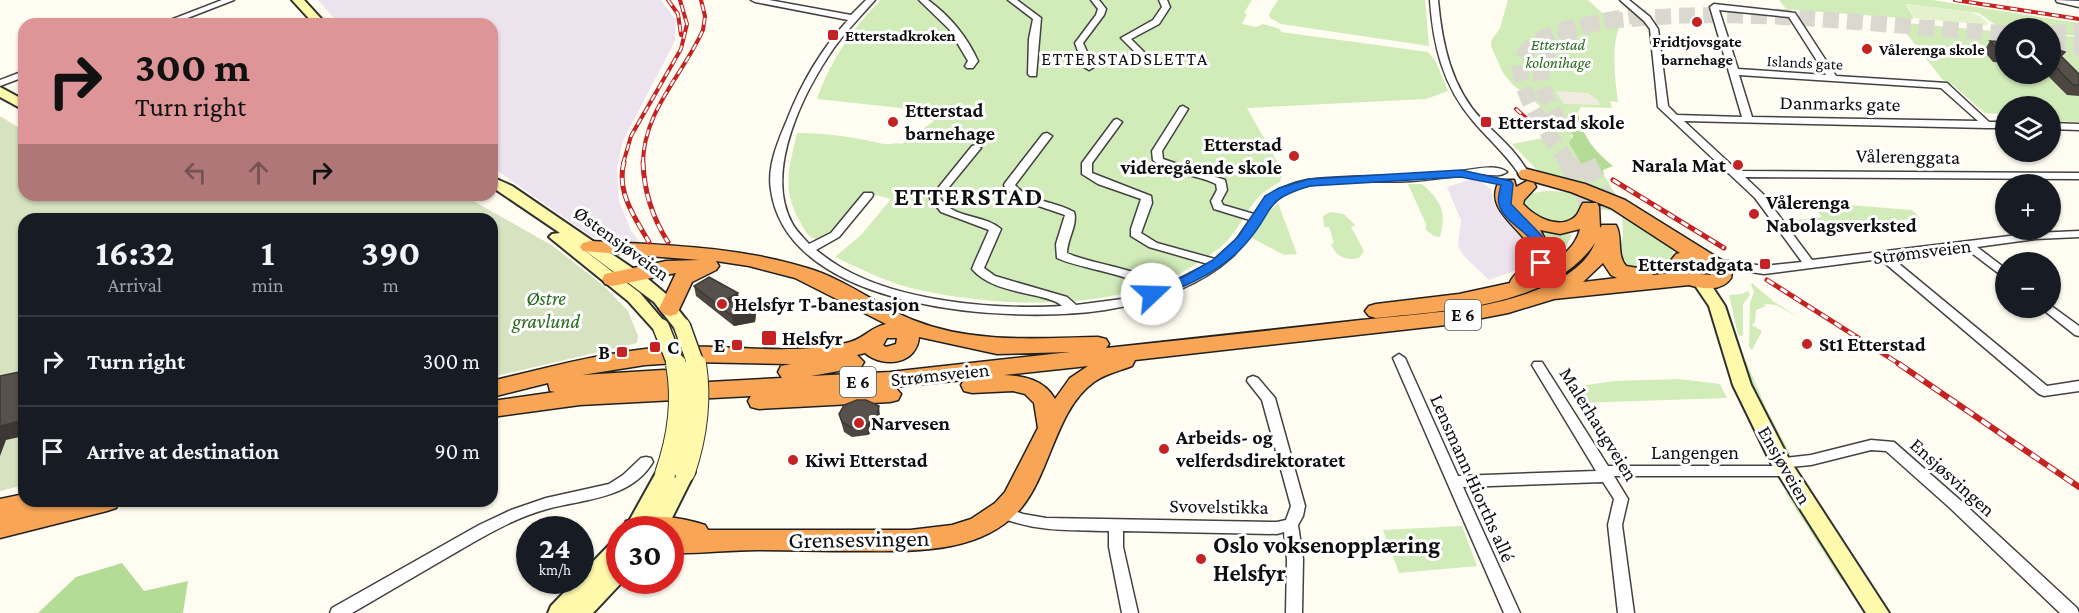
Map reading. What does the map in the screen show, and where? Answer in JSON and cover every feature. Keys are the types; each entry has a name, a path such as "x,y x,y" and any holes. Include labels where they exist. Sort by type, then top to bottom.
{"highway":[{"path":"1515,176 1514,204 1523,215 1539,223 1558,227 1572,226 1598,210"},
{"path":"1515,176 1598,210 1628,210 1661,232 1701,271"},
{"path":"1506,291 1535,270 1543,255 1538,239 1506,207 1504,200 1515,176"},
{"path":"1598,210 1611,262 1621,272 1642,276 1701,271"},
{"name":"E 6","path":"1384,317 1506,291 1543,279 1570,261 1586,242 1598,210"},
{"name":"E 6","path":"1537,297 1558,288 1587,267 1599,255 1598,210"},
{"path":"590,247 723,255 798,272 841,290 887,336"},
{"path":"622,275 643,261 683,251"},
{"path":"622,275 673,266 710,266 765,273 817,289 863,314 887,336"},
{"path":"665,318 683,278 692,272 710,266"},
{"name":"E 6","path":"1384,317 1489,311 1537,297 1701,271"},
{"name":"Strømsveien","path":"498,409 550,400 616,395 890,380 1098,350 1164,348 1384,317"},
{"name":"Strømsveien","path":"498,395 579,382 622,379 890,369 1098,350 1384,317"},
{"path":"783,373 848,364 887,336"},
{"path":"498,388 590,366 648,357 803,355 849,350 887,336 969,347 1098,350"},
{"path":"1013,510 1049,426 1072,390 1084,378 1099,370 1164,348"},
{"path":"616,395 762,401 849,398 998,382 1098,350"},
{"path":"998,382 1015,384 1038,393 1046,403 1049,426"},
{"path":"0,509 18,505"},
{"path":"0,528 83,507"},
{"name":"Grensesvingen","path":"684,542 720,539 802,542 924,540 968,530 1013,510"}],"main road":[{"path":"298,0 314,18"},
{"path":"0,91 18,103"},
{"path":"0,99 18,105"},
{"name":"Østensjøveien","path":"498,184 590,247 622,275 644,306 682,326 694,356 701,396 698,429 685,472 668,509 661,516"},
{"name":"Østensjøveien","path":"498,196 568,245 622,275"},
{"name":"Ensjøveien","path":"1701,271 1717,306 1742,385 1783,467 1878,613"},
{"name":"Østensjøveien","path":"650,516 678,430 681,398 675,357 665,318"},
{"path":"559,613 606,569"},
{"path":"579,613 606,585"}],"street":[{"path":"180,18 230,0"},
{"path":"755,0 853,18"},
{"path":"871,0 827,50 808,82 788,130 778,170 776,192 781,210 795,235 832,267 851,277 913,298 994,310 1073,309 1113,304 1160,291 1189,279 1217,263 1243,240 1270,199 1283,190 1301,184 1464,174 1515,176"},
{"path":"923,0 941,15 969,50 973,61 970,66"},
{"path":"1012,0 1037,18 1033,37 1035,45 1033,74"},
{"path":"1089,67 1079,43 1100,15 1102,9 1095,0"},
{"path":"1143,54 1125,38 1156,22 1166,7 1163,0"},
{"path":"1434,0 1438,44 1449,77 1515,176"},
{"path":"1624,0 1652,26 1663,107 1737,174 1766,205 1810,265"},
{"path":"2060,0 2079,4"},
{"path":"1748,118 1714,7 1791,15 1833,78"},
{"name":"Islands gate","path":"1735,72 1944,85 1987,124"},
{"path":"0,83 18,76"},
{"path":"1183,109 1157,151 1158,160 1168,167 1211,176 1221,182 1222,190 1216,201 1218,207 1256,218"},
{"name":"Danmarks gate","path":"1674,118 1995,124"},
{"path":"1117,122 1087,163 1087,174 1099,183 1134,190 1147,198 1146,208 1137,222 1136,234 1153,244 1217,263"},
{"path":"2061,126 2079,127"},
{"path":"1047,136 1009,185 1014,193 1023,199 1062,208 1070,213 1071,222 1060,244 1061,255 1075,263 1149,282 1160,291"},
{"path":"976,148 935,198 938,206 946,212 983,222 995,229 993,238 980,258 978,269 992,279 1063,300 1073,309"},
{"name":"Vålerenggata","path":"1737,174 2079,176"},
{"path":"809,249 835,235 868,195"},
{"name":"Strømsveien","path":"1701,271 1764,270 1968,245 2077,235"},
{"path":"1968,245 1995,266"},
{"path":"1884,256 2044,391 2079,386"},
{"name":"Strømsveien","path":"1701,271 1753,274 1764,270"},
{"path":"2060,318 2079,332"},
{"name":"Lensmann Hiorths allé","path":"1399,358 1512,613"},
{"name":"Malerhaugveien","path":"1538,365 1621,500 1615,525 1626,613"},
{"name":"Svovelstikka","path":"1013,510 1046,524 1278,528 1290,525 1296,516 1298,506 1268,398 1253,381"},
{"name":"Ensjøsvingen","path":"1783,467 1871,445 1888,446 1900,454 1955,504 2071,613"},
{"path":"338,613 484,529 516,514 546,504 613,489 646,462"},
{"name":"Langengen","path":"1453,482 1783,467"},
{"path":"1116,524 1116,547 1130,613"},
{"path":"1290,525 1295,560 1294,613"}],"shaded area":[{"path":"318,0 661,0 676,20 675,41 623,141 617,169 619,201 631,230 640,242 622,242 592,237 498,171 498,18 334,18"},
{"path":"1555,91 1588,93 1597,99 1600,105 1564,104"},
{"path":"1469,180 1479,180 1491,189 1494,204 1501,215 1527,242 1530,250 1525,267 1489,280 1464,256 1458,246 1461,220 1447,187"}],"green space":[{"path":"881,0 1252,0 1244,13 1247,14 1242,24 1256,27 1263,24 1280,29 1281,32 1428,52 1436,62 1448,91 1426,99 1247,108 1283,172 1280,182 1261,195 1222,245 1193,266 1164,281 1131,292 1096,299 1060,302 987,300 952,296 898,284 835,257 862,234 891,199 868,193 832,231 818,239 812,238 806,232 796,214 789,192 789,171 797,133 840,136 884,144 902,144 934,121 901,108 817,99 843,45"},
{"path":"1278,0 1425,0 1429,46 1281,24 1270,18 1269,14"},
{"name":"Etterstad kolonihage","path":"1508,0 1588,0 1619,28 1614,54 1618,102 1610,101 1612,108 1581,107 1568,129 1578,157 1589,169 1604,175 1617,197 1538,171 1512,144 1548,137 1540,106 1512,84 1503,73 1491,46 1491,41 1500,28"},
{"path":"1779,0 1932,0 2047,18 1995,18 1995,25 1979,13 1906,4 1914,19 1786,9"},
{"path":"1907,4 1970,12 1980,16 1988,23 1987,25 1914,18"},
{"path":"2061,20 2079,23 2079,36 2061,35"},
{"path":"1899,24 1995,31 1995,84 2061,84 2061,36 2079,37 2079,122 2061,121 2061,96 1995,96 1995,114 1985,113 1954,86 1942,79"},
{"path":"1578,113 1590,143 1613,166 1603,170 1604,175 1585,170 1569,143 1573,136 1566,126"},
{"name":"Østre gravlund","path":"0,116 18,127 18,201 473,201 495,213 18,213 18,486 0,491"},
{"path":"1408,184 1422,184 1438,202 1443,221 1440,237 1426,230 1426,224"},
{"path":"1547,191 1581,195 1628,214 1669,244 1673,259 1661,269 1653,272 1628,271 1621,267 1617,260 1623,235 1622,212 1583,207 1571,222 1561,225 1540,221 1523,209 1519,201 1526,194"},
{"path":"1820,200 1822,203 1912,210 1920,218 1795,232 1787,221 1822,217 1810,202"},
{"path":"1278,203 1297,254 1284,255 1252,238 1262,219"},
{"path":"1330,212 1344,214 1354,224 1355,226 1351,227 1364,251 1359,258 1342,257 1333,248 1331,244 1334,243 1329,227 1324,227 1323,216"},
{"name":"Østre gravlund","path":"498,215 553,246 605,287 628,311 638,336 637,343 498,376"},
{"path":"1538,228 1567,231 1572,235 1562,254 1556,257 1550,256"},
{"path":"1752,283 1773,301 1800,318 1776,305 1764,304 1766,306 1756,310 1755,322 1752,325 1762,331 1752,350 1749,347 1750,303 1754,292"},
{"path":"1748,291 1750,295 1743,304 1743,335 1741,336 1738,335 1729,295"},
{"path":"1743,361 1746,361 1766,408 1791,455 1771,426"},
{"path":"1679,379 1720,384 1727,398 1577,403 1580,386 1614,381"},
{"path":"1785,492 1789,492 1846,580 1841,580"},
{"path":"1462,526 1477,566 1399,573 1383,530"},
{"path":"122,563 144,591 188,581 183,613 38,613 76,577"}],"building":[{"path":"2061,56 2079,74 2079,85 2073,85 2061,72"},
{"path":"709,277 738,293 721,302 754,304 753,312 732,316 694,286"},
{"path":"18,372 18,422 0,426 0,376"},
{"path":"857,400 866,400 879,406 877,415 867,425 850,427 842,422 839,414 844,405"}],"tunnel":[{"path":"1597,23 1629,19 1733,15 1995,32"},
{"path":"1597,23 1632,16"},
{"path":"1560,124 1543,90 1541,77 1543,61 1560,39 1573,31 1597,23"},
{"path":"1569,164 1531,104 1525,91 1519,63 1533,44 1548,36 1574,27 1597,23"},
{"path":"2061,32 2079,31"},
{"path":"2061,48 2079,47"},
{"path":"1568,162 1584,190 1590,207"},
{"path":"1586,162 1609,211"}],"railway":[{"path":"668,0 678,14 681,35"},
{"path":"623,164 631,136 681,49 687,24 680,0"},
{"path":"643,163 645,145 657,110 703,30 705,16 701,0"},
{"path":"1955,0 2079,19"},
{"path":"1516,109 1535,126"},
{"path":"624,162 623,184 628,204 649,242"},
{"path":"643,163 650,204 657,223 668,242"},
{"path":"1613,180 1724,248"},
{"path":"1767,280 1901,365"},
{"path":"1899,364 2079,487"}],"place":[{"name":"Fridtjovsgate barnehage","path":"1697,22"},
{"name":"Etterstadkroken","path":"833,35"},
{"name":"Vålerenga skole","path":"1867,49"},
{"name":"Etterstad barnehage","path":"893,122"},
{"name":"Etterstad skole","path":"1486,122"},
{"name":"Etterstad videregående skole","path":"1294,156"},
{"name":"Narala Mat","path":"1738,165"},
{"name":"Vålerenga Nabolagsverksted","path":"1754,214"},
{"name":"Etterstadgata","path":"1765,264"},
{"name":"Helsfyr T-banestasjon","path":"722,304"},
{"name":"Helsfyr","path":"769,338"},
{"name":"St1 Etterstad","path":"1807,344"},
{"name":"E","path":"737,345"},
{"name":"C","path":"655,347"},
{"name":"B","path":"622,352"},
{"name":"Narvesen","path":"859,423"},
{"name":"Arbeids- og velferdsdirektoratet","path":"1164,449"},
{"name":"Kiwi Etterstad","path":"793,460"},
{"name":"Oslo voksenopplæring Helsfyr","path":"1201,559"}],"district":[{"name":"ETTERSTADSLETTA","path":"1125,59"},
{"name":"ETTERSTAD","path":"969,196"}],"route":[{"path":"1152,294 1189,279 1217,263 1243,240 1270,199 1283,190 1309,182 1461,174 1504,182 1507,184 1505,204 1510,213 1538,239 1543,253 1541,263"}]}
